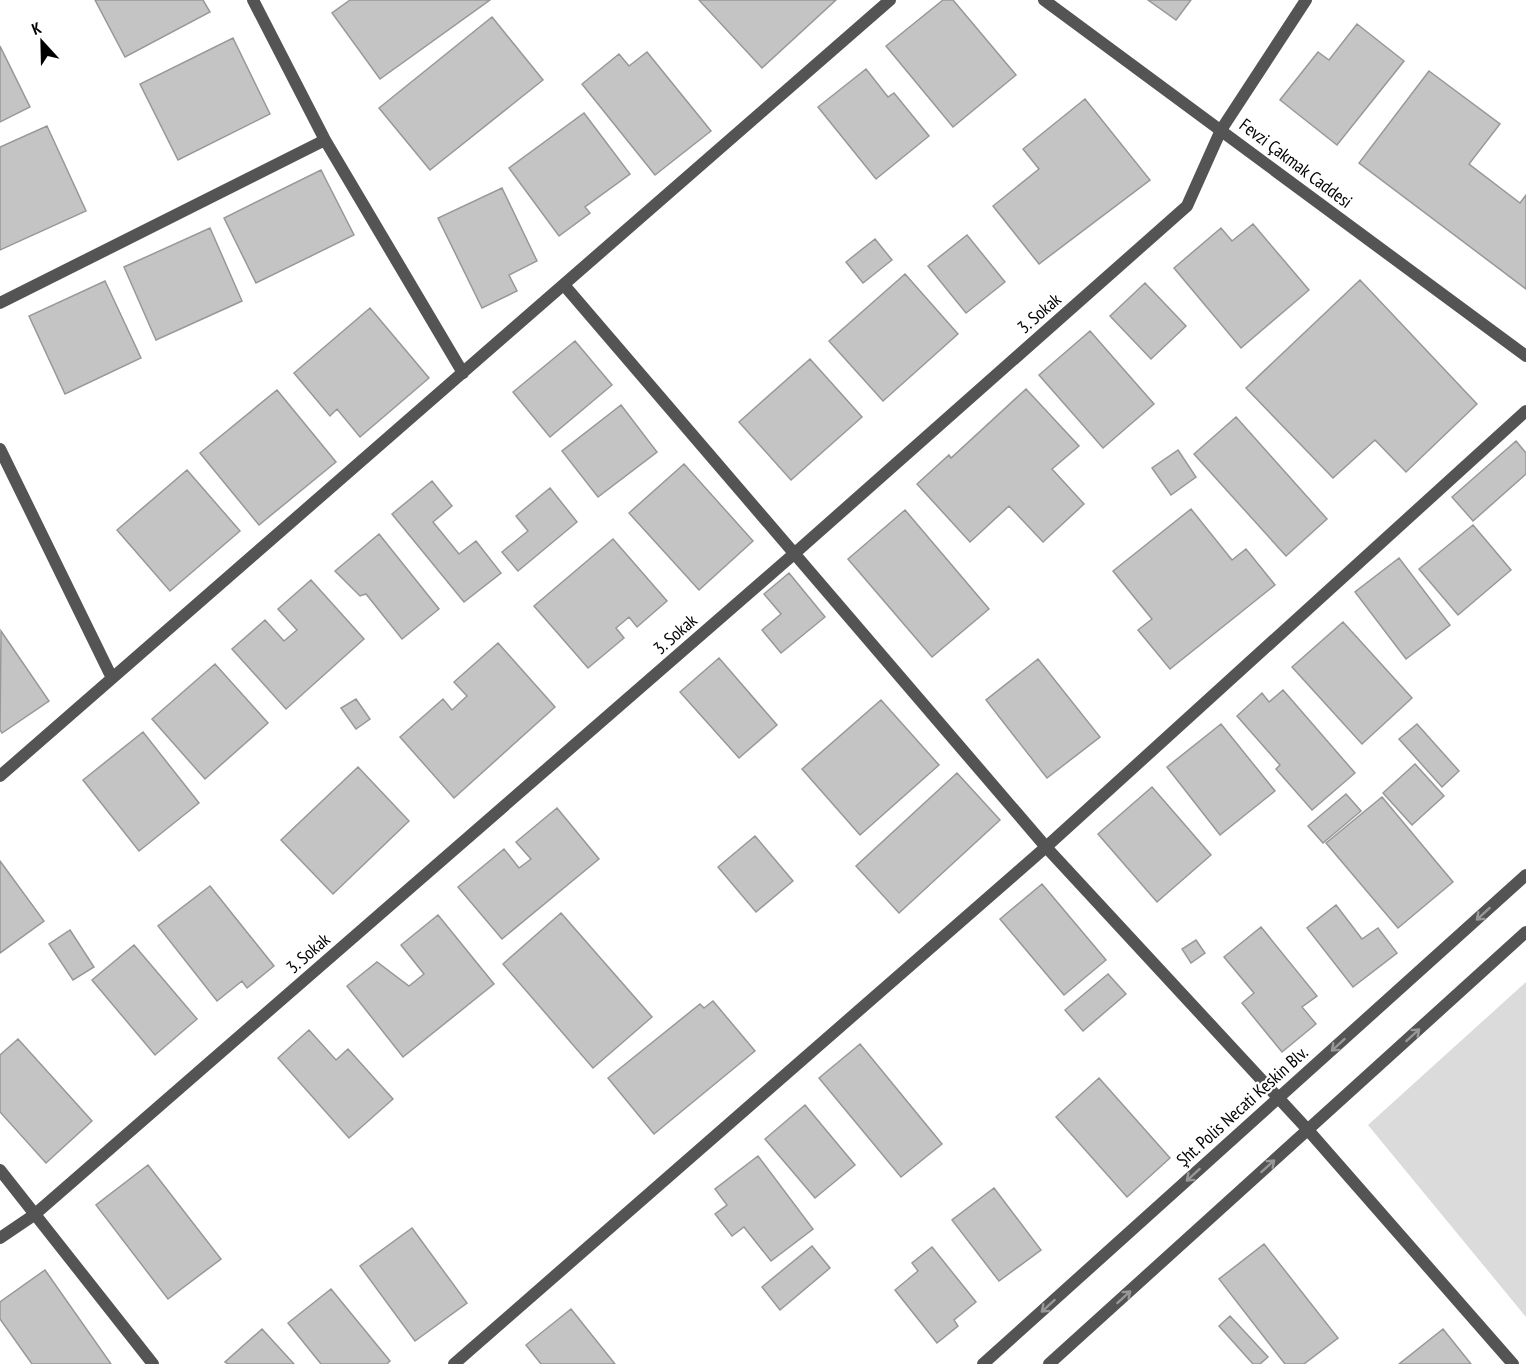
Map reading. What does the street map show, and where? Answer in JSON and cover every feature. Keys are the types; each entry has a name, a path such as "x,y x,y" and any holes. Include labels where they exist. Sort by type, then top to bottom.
{"street":[{"path":"253,0 325,140 463,373"},
{"path":"0,776 890,0"},
{"name":"Fevzi Çakmak Caddesi","path":"1044,0 1526,356"},
{"name":"3. Sokak","path":"0,1238 34,1215 795,553 1187,206 1221,130 1306,0"},
{"path":"0,303 325,140"},
{"path":"564,285 1046,847 1308,1130 1513,1364"},
{"path":"454,1364 1046,847 1526,411"},
{"path":"0,449 112,678"},
{"name":"Şht. Polis Necati Keskin Blv.","path":"983,1364 1526,875"},
{"path":"1049,1364 1526,932"},
{"path":"0,1170 153,1364"}],"shaded area":[{"path":"1526,982 1526,1317 1368,1125"}],"building":[{"path":"95,0 203,0 210,12 125,57"},
{"path":"350,0 490,0 380,79 332,13"},
{"path":"699,0 836,0 762,68"},
{"path":"943,0 953,0 1016,75 953,127 886,46"},
{"path":"1148,0 1191,0 1176,20"},
{"path":"492,17 543,80 430,170 379,108"},
{"path":"1357,24 1404,61 1337,145 1280,100 1318,52 1329,60"},
{"path":"233,38 270,114 178,160 140,84"},
{"path":"0,46 30,107 0,122"},
{"path":"647,52 711,131 655,175 582,84 619,54 629,66"},
{"path":"866,69 888,97 894,93 929,136 876,179 818,107"},
{"path":"1429,71 1500,124 1469,164 1520,203 1526,195 1526,289 1359,163"},
{"path":"1085,99 1150,180 1039,264 993,206 1039,169 1023,149"},
{"path":"584,113 630,174 585,207 590,213 559,236 509,168"},
{"path":"47,126 86,211 0,250 0,147"},
{"path":"321,170 354,235 256,283 224,218"},
{"path":"502,188 537,261 509,275 517,291 482,308 438,218"},
{"path":"1253,224 1309,290 1241,348 1174,268 1221,228 1232,241"},
{"path":"210,228 242,301 156,340 124,267"},
{"path":"967,235 1005,282 966,313 928,266"},
{"path":"875,239 892,260 863,283 846,262"},
{"path":"905,274 958,334 883,401 829,341"},
{"path":"1360,280 1477,404 1406,472 1375,440 1333,478 1246,388"},
{"path":"105,281 141,358 65,394 29,316"},
{"path":"1145,283 1186,326 1151,359 1110,316"},
{"path":"370,308 429,378 360,437 337,409 330,416 294,373"},
{"path":"1090,331 1154,404 1103,448 1039,375"},
{"path":"575,341 612,385 550,437 513,392"},
{"path":"810,359 862,417 791,480 739,422"},
{"path":"1026,389 1079,446 1052,469 1084,504 1043,542 1009,506 970,542 917,484 949,455 951,458"},
{"path":"277,390 336,462 259,525 200,453"},
{"path":"621,405 657,452 598,497 562,451"},
{"path":"1236,417 1327,519 1286,556 1194,454"},
{"path":"1516,441 1526,453 1526,474 1473,521 1452,497"},
{"path":"1178,450 1196,477 1171,495 1152,468"},
{"path":"684,464 753,541 699,590 629,513"},
{"path":"187,470 240,531 170,591 117,530"},
{"path":"432,481 452,506 433,522 459,554 476,541 501,573 464,602 392,514"},
{"path":"550,488 577,522 518,571 502,552 528,531 516,516"},
{"path":"1191,509 1232,560 1246,549 1275,585 1170,669 1138,630 1152,619 1113,571"},
{"path":"905,510 989,609 932,657 848,559"},
{"path":"1473,525 1511,570 1458,615 1419,569"},
{"path":"379,534 439,609 402,639 366,594 360,596 335,571"},
{"path":"613,539 667,601 637,627 629,617 616,628 624,638 588,668 534,606"},
{"path":"1399,558 1450,625 1406,659 1355,592"},
{"path":"789,573 825,617 781,653 762,630 781,614 764,594"},
{"path":"311,580 364,639 286,709 232,649 265,620 284,641 297,630 278,609"},
{"path":"1343,622 1412,698 1362,744 1292,667"},
{"path":"1,631 49,701 2,733 0,730"},
{"path":"498,643 555,707 454,798 400,737 443,699 452,710 467,696 454,682"},
{"path":"719,658 777,725 739,758 680,692"},
{"path":"1038,659 1100,737 1047,778 986,700"},
{"path":"215,664 268,723 205,779 152,719"},
{"path":"1283,690 1355,773 1312,810 1276,769 1280,765 1237,716 1262,693 1269,702"},
{"path":"356,699 370,719 356,729 341,708"},
{"path":"881,700 939,765 860,835 802,769"},
{"path":"1221,724 1275,791 1220,835 1167,767"},
{"path":"1417,724 1459,771 1442,787 1399,739"},
{"path":"143,732 199,803 139,851 83,780"},
{"path":"1415,764 1444,796 1412,825 1383,793"},
{"path":"358,767 409,821 333,894 281,840"},
{"path":"957,773 1000,820 899,913 856,866"},
{"path":"1152,787 1211,855 1157,902 1098,834"},
{"path":"1346,794 1361,811 1323,843 1308,826"},
{"path":"1382,797 1453,882 1398,928 1326,843"},
{"path":"557,808 599,859 502,939 458,887 504,849 519,868 531,859 516,842"},
{"path":"755,836 793,881 756,912 718,867"},
{"path":"0,861 44,921 0,953"},
{"path":"1042,884 1106,960 1064,995 1000,919"},
{"path":"210,886 274,966 247,988 242,981 217,1001 158,926"},
{"path":"1336,905 1362,939 1378,928 1397,953 1353,987 1307,928"},
{"path":"561,913 652,1017 593,1068 503,964"},
{"path":"438,915 494,984 403,1057 347,986 377,962 409,986 424,974 401,945"},
{"path":"1261,927 1317,996 1302,1007 1316,1024 1282,1052 1242,1003 1254,993 1224,957"},
{"path":"70,930 94,967 73,980 49,944"},
{"path":"1196,940 1205,953 1191,963 1182,949"},
{"path":"134,945 197,1019 155,1055 92,980"},
{"path":"1108,974 1126,994 1083,1031 1065,1010"},
{"path":"713,1001 755,1051 654,1134 608,1078 700,1004 704,1008"},
{"path":"309,1030 336,1060 348,1049 393,1099 349,1138 278,1058"},
{"path":"18,1039 92,1121 46,1163 0,1112 0,1055"},
{"path":"860,1044 942,1144 901,1177 819,1078"},
{"path":"1099,1078 1170,1158 1127,1197 1056,1117"},
{"path":"805,1105 855,1165 815,1198 765,1139"},
{"path":"758,1156 813,1229 771,1261 744,1227 732,1236 715,1214 727,1205 715,1189"},
{"path":"148,1165 221,1259 168,1299 96,1205"},
{"path":"994,1188 1041,1250 999,1281 952,1220"},
{"path":"412,1228 467,1303 415,1341 360,1266"},
{"path":"1264,1244 1338,1338 1304,1364 1285,1364 1219,1279"},
{"path":"812,1246 830,1268 780,1310 762,1287"},
{"path":"932,1247 976,1302 954,1320 958,1326 937,1343 895,1290 918,1271 912,1263"},
{"path":"45,1270 111,1364 32,1364 0,1319 0,1302"},
{"path":"331,1289 390,1361 387,1364 321,1364 288,1323"},
{"path":"571,1309 615,1364 541,1364 526,1345"},
{"path":"1230,1316 1268,1357 1260,1364 1253,1364 1219,1326"},
{"path":"262,1329 294,1364 228,1364 225,1362"},
{"path":"1443,1329 1471,1364 1399,1364"}]}
